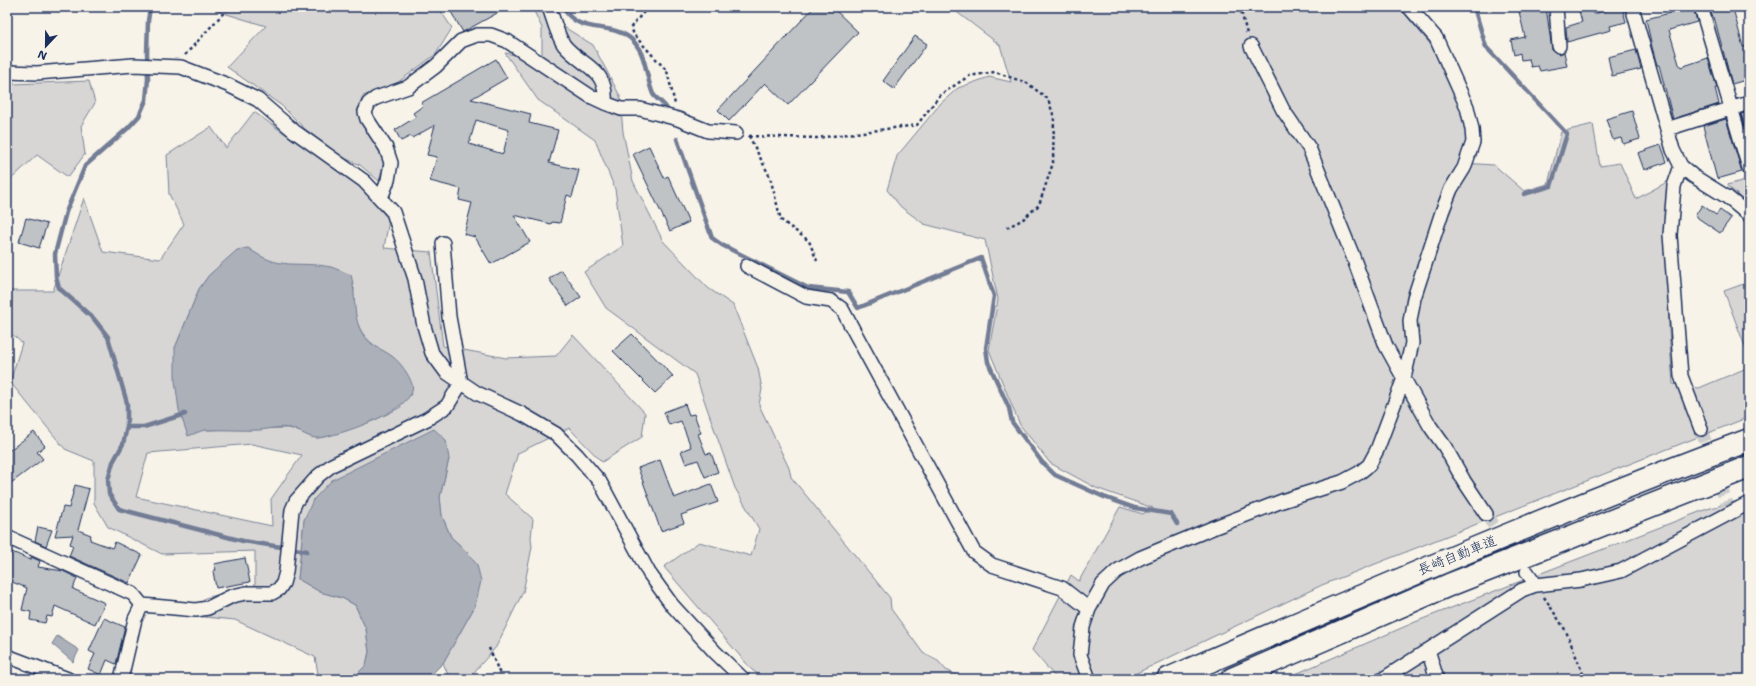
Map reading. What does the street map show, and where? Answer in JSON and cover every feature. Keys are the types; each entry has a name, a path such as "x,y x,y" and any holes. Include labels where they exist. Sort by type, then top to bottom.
{"highway":[{"name":"長崎自動車道","path":"1168,679 1439,562 1674,468 1749,440"},
{"name":"長崎自動車道","path":"1232,679 1449,585 1749,467"}],"street":[{"path":"549,7 564,44 598,74 606,90 605,103"},
{"path":"1089,679 1080,655 1084,627 1089,609 1104,584 1117,571 1140,558 1282,501 1342,482 1360,473 1369,465 1377,450 1404,378 1412,343 1410,321 1414,298 1442,212 1451,189 1464,168 1473,142 1472,129 1467,107 1438,44 1432,34 1409,7"},
{"path":"1556,7 1560,46"},
{"path":"1632,7 1673,150 1681,166 1693,176 1727,197 1749,215"},
{"path":"1701,7 1749,168"},
{"path":"381,198 388,180 390,163 386,148 367,119 365,112 368,103 376,98 408,87 436,66 461,42 476,35 491,35 507,40 590,96 621,109 640,109 678,118 708,131 742,134"},
{"path":"1251,46 1283,110 1309,148 1352,254 1386,346 1430,426 1445,447 1464,481 1486,514"},
{"path":"7,72 37,73 133,65 182,67 228,84 258,100 294,131 364,181 393,212 415,279 424,326 432,353 446,372 461,383 556,434 577,455 600,482 649,573 667,599 737,678"},
{"path":"1667,129 1749,103"},
{"path":"1681,166 1674,186 1670,235 1681,376 1701,429"},
{"path":"7,537 133,594 142,605 196,610 208,608 232,596 246,593 272,593 279,589 283,584 288,559 291,514 296,501 318,476 332,465 427,419 447,406 461,383 449,316 443,243"},
{"path":"747,266 806,297 831,300 842,309 974,552 992,565 1062,588 1089,609"},
{"path":"1383,679 1522,590 1536,584 1581,580 1621,571 1729,508 1749,502"},
{"path":"1527,572 1536,584"},
{"path":"121,679 135,619 142,605"},
{"path":"1428,650 1437,679"},
{"path":"7,656 68,679"}],"path":[{"path":"182,67 184,57 229,7"},
{"path":"648,7 631,27 634,35 667,71 678,118"},
{"path":"1240,7 1251,46"},
{"path":"742,134 817,138 916,125 940,95 969,76 995,72 1027,83 1048,99 1054,117 1052,163 1039,205 1022,220 1004,229"},
{"path":"742,134 770,177 781,220 809,241 817,261"},
{"path":"1536,584 1566,631 1585,679"},
{"path":"489,648 502,679"}],"shaded area":[{"path":"220,7 438,7 452,28 436,54 397,83 363,96 357,111 376,143 384,164 379,181 360,165 342,157 305,129 282,106 227,67 266,26 217,11"},
{"path":"532,7 555,7 564,27 593,45 620,96 623,132 633,181 663,241 708,288 733,305 758,368 762,389 759,405 789,468 791,477 890,598 891,609 923,653 938,661 946,670 966,679 765,679 752,670 664,567 699,542 751,556 759,529 735,488 695,374 606,308 584,272 623,246 615,189 595,140 538,100 505,53 542,60 542,28"},
{"path":"928,7 1399,7 1437,52 1459,100 1467,135 1463,163 1494,165 1524,191 1548,184 1561,132 1593,124 1600,166 1620,163 1636,199 1667,182 1669,331 1673,384 1699,388 1749,367 1749,417 1322,585 1124,679 1057,679 1032,650 1071,575 1079,581 1120,507 1143,514 1153,508 1096,488 1050,463 1020,425 989,350 998,299 985,240 924,224 901,207 887,190 897,156 941,103 958,88 989,77 1011,82 1000,45 954,10"},
{"path":"89,81 95,103 81,126 85,154 68,177 37,155 7,183 7,83"},
{"path":"254,112 362,188 389,220 384,248 431,252 443,346 506,358 556,356 573,335 645,413 642,437 602,462 569,428 518,453 505,494 533,519 531,538 532,547 523,592 496,647 468,679 450,679 443,663 475,606 467,552 451,537 442,516 440,497 449,459 304,520 298,579 320,592 342,598 355,605 366,629 369,652 366,665 352,679 319,679 315,657 235,620 195,616 205,598 255,585 255,551 162,554 108,527 94,503 94,461 65,449 10,382 22,343 7,330 7,291 53,291 84,198 103,252 160,259 184,224 169,194 167,155 211,127 226,148","holes":["248,248 261,258 282,265 310,265 354,288 354,312 360,330 373,344 393,357 401,407 375,420 342,432 317,438 289,428 204,430 175,348 199,289 209,275","252,444 302,455 271,499 272,526 136,497 148,453"]},
{"path":"1749,179 1749,206 1727,185"},
{"path":"248,248 270,260 279,263 331,267 351,275 357,321 360,329 370,343 389,354 399,362 411,381 411,393 404,403 376,420 359,427 318,438 283,427 260,430 205,430 188,436 179,410 175,381 175,348 199,289 209,275 237,250"},
{"path":"1749,282 1749,357 1724,291"},
{"path":"434,429 446,440 449,459 440,497 442,516 451,537 467,552 477,565 481,581 475,606 443,663 427,679 352,679 366,665 369,652 366,629 355,605 342,598 320,592 298,579 304,520 313,500 332,480"},
{"path":"1749,498 1749,679 1284,679 1420,620 1707,509"},
{"path":"57,636 79,650 73,662 52,644"}],"building":[{"path":"448,7 508,7 463,32"},
{"path":"814,7 832,7 858,32 788,105 765,83 729,121 718,110"},
{"path":"1518,7 1546,7 1552,50 1559,54 1564,52 1567,66 1540,71 1538,66 1531,67 1529,59 1521,60 1520,53 1514,55 1511,40 1525,37"},
{"path":"1617,7 1622,7 1626,22 1610,26 1611,30 1567,42 1566,27 1582,22 1579,11 1592,8 1594,14"},
{"path":"1677,7 1693,7 1697,22 1669,30 1679,64 1681,67 1708,58 1717,88 1715,88 1719,104 1673,119 1659,65 1657,65 1652,47 1646,19 1670,13 1669,9"},
{"path":"1709,7 1738,7 1739,10 1734,12 1743,47 1749,45 1749,79 1732,84 1714,17 1713,18"},
{"path":"915,36 927,44 894,89 883,81"},
{"path":"1636,50 1641,69 1612,76 1608,57"},
{"path":"496,59 507,78 471,99 531,114 529,123 558,130 549,163 579,170 572,197 567,195 560,223 552,222 551,224 514,215 530,242 491,264 475,237 464,234 472,203 459,200 461,189 430,181 437,157 427,155 435,125 412,138 411,136 401,141 395,130 416,117 413,113 423,106 421,103","holes":["476,120 509,130 503,154 469,144"]},
{"path":"1632,111 1640,139 1623,144 1621,138 1613,140 1606,119"},
{"path":"1749,112 1749,140 1741,114"},
{"path":"1726,119 1742,172 1717,179 1703,126"},
{"path":"1661,145 1667,162 1644,170 1638,153"},
{"path":"649,146 664,178 668,176 689,222 670,231 633,154"},
{"path":"1702,205 1716,215 1720,210 1731,218 1720,233 1695,216"},
{"path":"26,218 47,224 39,248 19,242"},
{"path":"561,270 581,297 568,306 549,279"},
{"path":"632,334 673,376 655,393 613,351"},
{"path":"685,404 689,415 694,414 701,433 698,434 706,454 711,453 718,472 705,477 698,460 686,464 681,451 691,447 681,421 669,425 664,412"},
{"path":"34,432 45,446 37,452 43,459 7,486 7,452"},
{"path":"660,460 674,498 711,484 718,502 681,515 684,523 661,531 638,468"},
{"path":"75,485 89,489 78,530 91,535 90,540 112,548 115,542 142,555 129,583 69,556 73,546 70,544 73,535 55,536 63,507 69,508"},
{"path":"38,527 52,530 46,546 35,541"},
{"path":"12,552 31,560 31,557 40,561 38,567 63,571 77,578 73,589 105,603 95,624 55,606 52,617 47,616 45,623 30,620 31,612 22,610 27,588 7,580 7,565"},
{"path":"245,558 250,582 216,588 213,571 216,570 214,564"},
{"path":"104,618 125,627 116,664 107,660 101,675 88,669 95,654 89,651"}],"waterway":[{"path":"150,7 148,21 148,79 146,100 139,116 128,128 85,166 66,212 55,254 56,277 59,288 94,319 108,337 127,403 127,427 123,444 113,462 108,480 109,494 119,509 243,541 307,551"},
{"path":"563,7 569,16 577,22 613,30 630,38 636,44 643,57 653,94 667,109"},
{"path":"1474,7 1486,47 1567,134 1551,186 1524,194"},
{"path":"677,139 712,238 722,245 808,288 848,292 858,308 981,258 994,296 986,348 988,362 1009,408 1012,422 1042,462 1055,475 1104,497 1135,508 1171,514 1177,524"},
{"path":"127,427 144,427 185,414"}],"tunnel":[{"path":"1701,429 1727,504"},
{"path":"1486,514 1520,563"}]}
